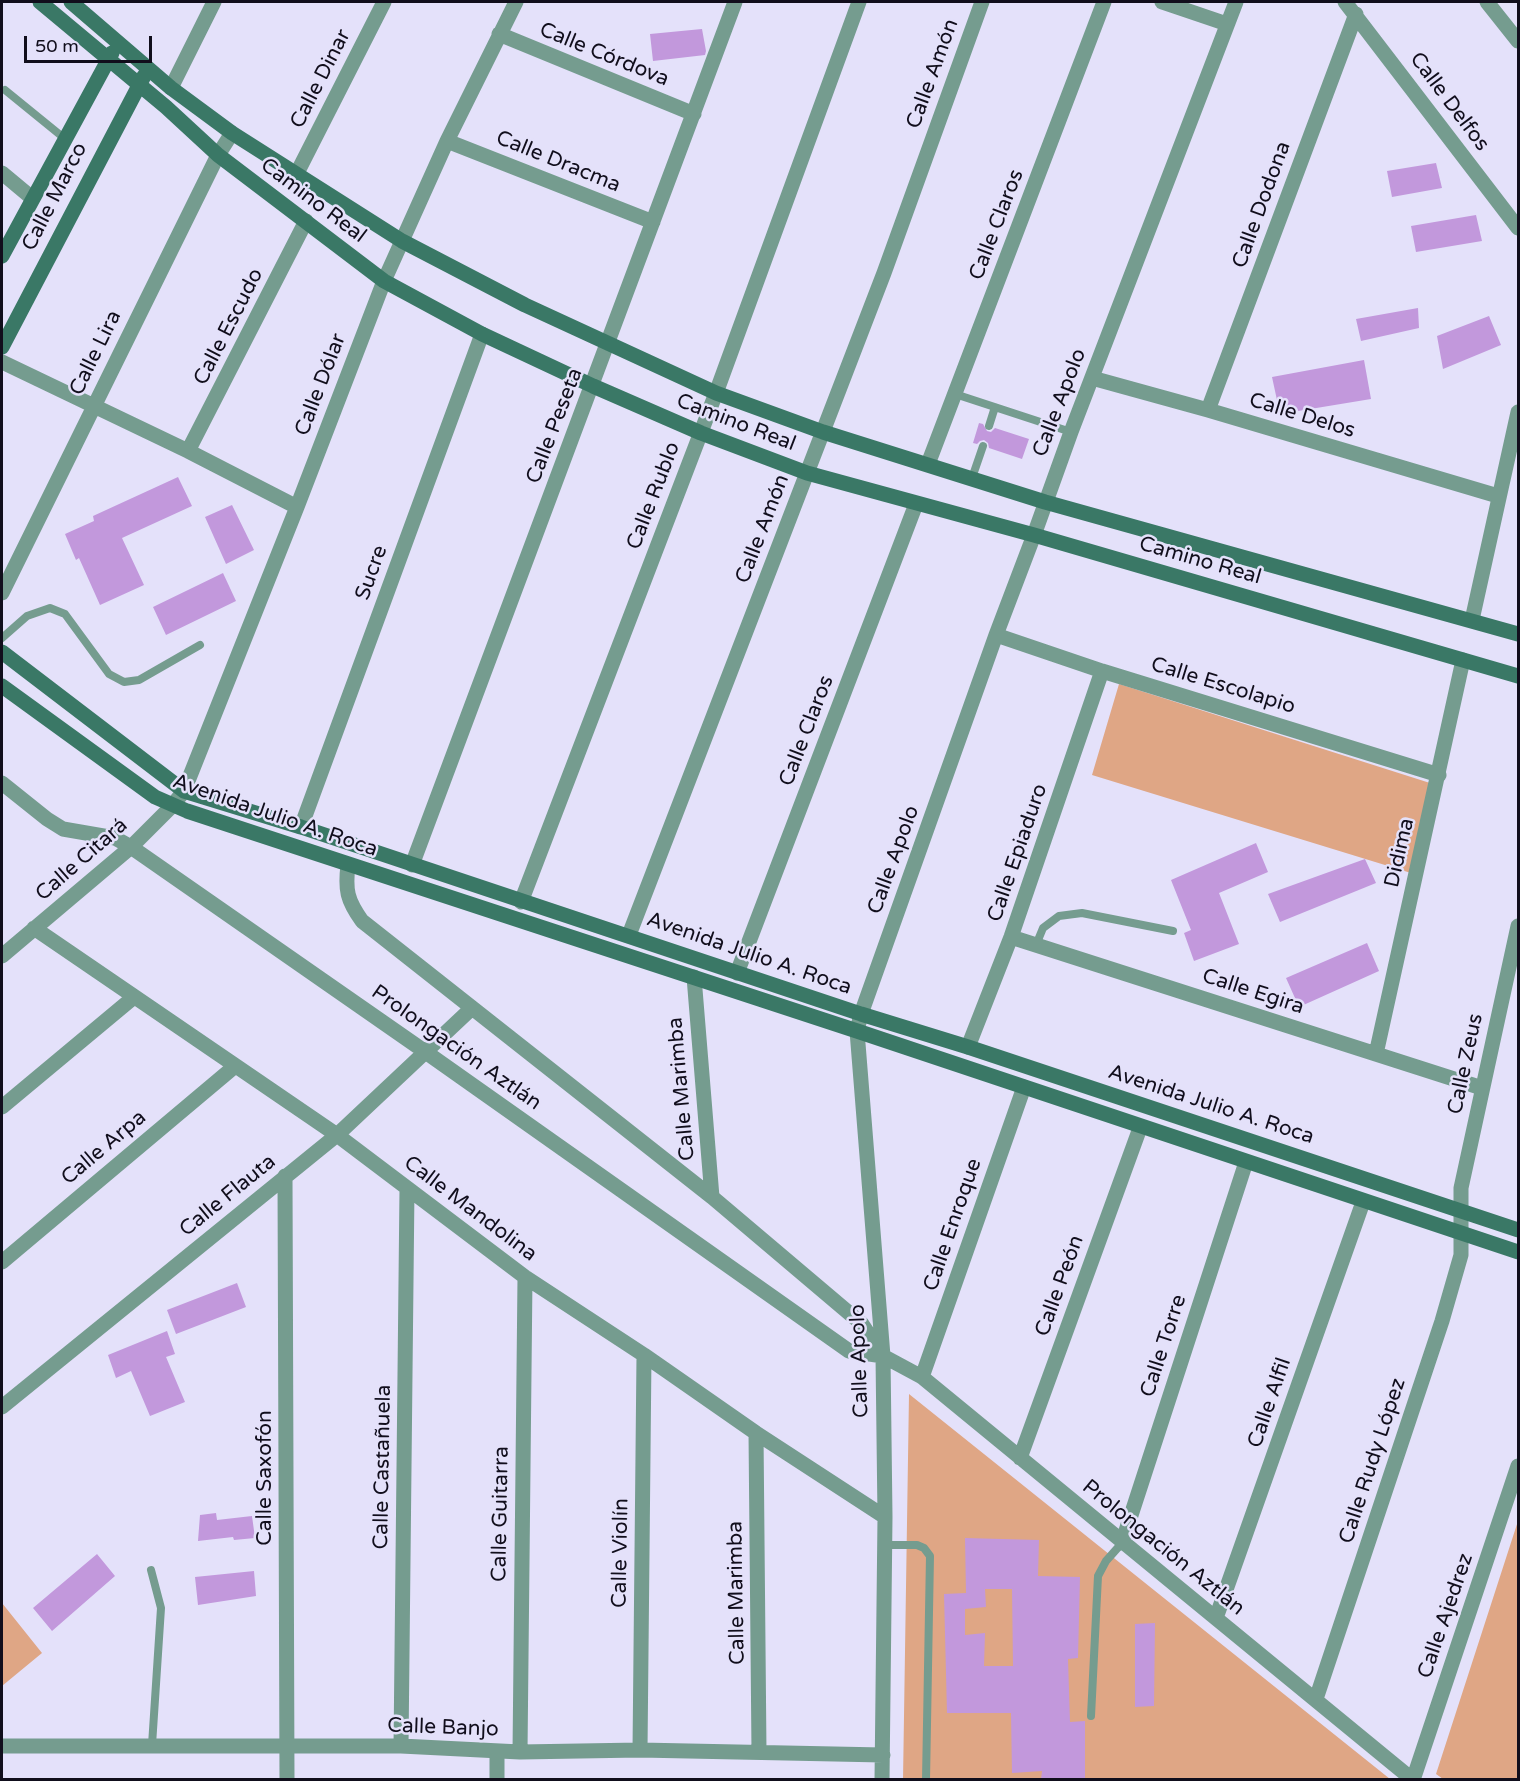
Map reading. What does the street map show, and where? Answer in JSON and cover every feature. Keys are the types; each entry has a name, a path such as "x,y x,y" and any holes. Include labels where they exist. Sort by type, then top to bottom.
{"street":[{"name":"Camino Real","path":"40,2 218,155 384,281 482,334 592,386 701,433 807,473 1034,535 1518,676"},
{"name":"Camino Real","path":"71,2 171,88 232,133 402,241 525,305 716,393 823,432 1045,502 1518,634"},
{"path":"171,88 214,2"},
{"name":"Calle Dinar","path":"296,175 384,2"},
{"name":"Calle Dólar","path":"184,790 384,281 447,141 516,2"},
{"name":"Calle Peseta","path":"412,865 735,2"},
{"name":"Calle Rublo","path":"521,902 701,433 859,2"},
{"name":"Calle Amón","path":"629,935 884,273 982,2"},
{"name":"Calle Claros","path":"928,464 1104,2"},
{"path":"1162,2 1227,24"},
{"name":"Calle Apolo","path":"882,1779 884,1356 857,1031 861,1014 996,635 1071,432 1236,2"},
{"name":"Calle Delfos","path":"1345,2 1518,228"},
{"path":"1487,2 1518,41"},
{"name":"Calle Dodona","path":"1208,410 1356,14"},
{"name":"Calle Córdova","path":"499,34 694,114"},
{"name":"Calle Marco","path":"2,256 118,42"},
{"name":"Calle Marco","path":"2,347 148,68"},
{"name":"Calle Lira","path":"2,593 218,155 232,133"},
{"name":"Calle Dracma","path":"447,141 653,222"},
{"path":"2,173 32,198"},
{"name":"Calle Escudo","path":"188,451 306,221"},
{"name":"Sucre","path":"301,827 482,334"},
{"path":"2,362 188,451 297,507"},
{"name":"Calle Delos","path":"1092,378 1498,496"},
{"path":"1472,620 1518,412"},
{"name":"Calle Claros","path":"737,973 916,504"},
{"name":"Calle Escolapio","path":"996,635 1102,671 1438,775"},
{"name":"Avenida Julio A. Roca","path":"2,652 184,790 1518,1230"},
{"name":"Didima","path":"1376,1054 1463,660"},
{"name":"Calle Epiaduro","path":"968,1047 1011,937 1102,671"},
{"name":"Avenida Julio A. Roca","path":"2,686 155,797 172,806 857,1031 1140,1128 1518,1252"},
{"name":"Prolongación Aztlán","path":"2,783 63,829 115,838 131,848 427,1053 849,1351 884,1356 922,1377 1413,1779"},
{"name":"Calle Citará","path":"2,956 131,848 172,806 184,790"},
{"name":"Prolongación Aztlán","path":"348,865 346,885 348,897 362,921 712,1197 862,1324 884,1356"},
{"name":"Calle Zeus","path":"1462,1233 1461,1188 1518,926"},
{"name":"Calle Mandolina","path":"34,928 234,1067 337,1135 525,1277 885,1517"},
{"name":"Calle Egira","path":"1011,937 1482,1088"},
{"name":"Calle Marimba","path":"694,977 712,1197"},
{"path":"2,1107 134,998"},
{"name":"Calle Flauta","path":"2,1407 337,1135 427,1053 472,1008"},
{"name":"Calle Arpa","path":"2,1262 234,1067"},
{"name":"Calle Enroque","path":"922,1377 1024,1087"},
{"name":"Calle Peón","path":"1020,1458 1140,1128"},
{"name":"Calle Torre","path":"1122,1542 1246,1162"},
{"name":"Calle Saxofón","path":"285,1176 287,1779"},
{"name":"Calle Castañuela","path":"400,1746 407,1188"},
{"name":"Calle Alfil","path":"1216,1618 1363,1202"},
{"name":"Calle Rudy López","path":"1316,1699 1442,1321 1459,1263 1462,1233"},
{"name":"Calle Guitarra","path":"520,1752 525,1277"},
{"name":"Calle Violín","path":"640,1750 644,1355"},
{"name":"Calle Marimba","path":"756,1433 759,1752"},
{"name":"Calle Ajedrez","path":"1413,1779 1512,1507 1518,1466"},
{"name":"Calle Banjo","path":"2,1746 400,1746 520,1752 640,1750 883,1755"},
{"path":"497,1751 497,1779"}],"lane":[{"path":"5,90 64,138"},
{"path":"955,394 1071,432"},
{"path":"989,426 995,407"},
{"path":"972,478 983,446"},
{"path":"2,638 27,616 50,608 65,614 109,674 124,682 139,680 200,645"},
{"path":"1036,945 1043,928 1059,916 1082,912 1173,931"},
{"path":"1090,1716 1098,1576 1106,1560 1122,1542"},
{"path":"884,1545 917,1545 924,1548 930,1556 926,1779"},
{"path":"151,1570 161,1608 152,1745"}],"shaded area":[{"path":"1119,684 1430,783 1411,873 1092,775"},
{"path":"909,1394 1390,1779 903,1780"},
{"path":"1518,1521 1518,1779 1443,1779 1436,1774"},
{"path":"2,1603 42,1653 2,1686"}],"building":[{"path":"702,29 705,55 653,61 650,34"},
{"path":"1436,163 1442,188 1392,197 1387,171"},
{"path":"1476,215 1482,241 1416,252 1411,226"},
{"path":"1418,308 1419,328 1361,341 1356,319"},
{"path":"1489,316 1501,345 1443,369 1437,336"},
{"path":"1364,360 1371,399 1280,414 1272,377"},
{"path":"979,423 983,424 987,431 991,432 995,428 1029,439 1022,459 989,448 988,443 984,440 977,444 973,443"},
{"path":"178,477 192,506 122,538 144,585 100,605 79,558 76,560 65,534 94,521 93,516"},
{"path":"232,505 254,550 226,564 205,517"},
{"path":"223,573 236,601 166,635 153,607"},
{"path":"1256,843 1268,872 1219,893 1239,944 1194,961 1184,933 1191,930 1171,880"},
{"path":"1365,859 1376,883 1280,922 1268,894"},
{"path":"1367,943 1379,971 1299,1007 1286,978"},
{"path":"237,1283 246,1307 176,1334 167,1310"},
{"path":"167,1331 175,1354 166,1357 185,1402 150,1416 131,1371 116,1378 108,1355"},
{"path":"216,1513 217,1520 252,1516 255,1538 234,1540 233,1537 198,1541 200,1515"},
{"path":"965,1538 1039,1540 1038,1576 1080,1577 1078,1658 1068,1659 1070,1722 1085,1721 1085,1779 1041,1779 1042,1771 1012,1773 1011,1713 947,1713 944,1594 966,1593","holes":["985,1589 1012,1589 1013,1666 984,1666 985,1633 965,1635 965,1609 986,1607"]},
{"path":"97,1554 115,1576 52,1631 33,1608"},
{"path":"254,1571 256,1596 198,1605 195,1577"},
{"path":"1155,1623 1154,1706 1135,1707 1135,1624"}]}
